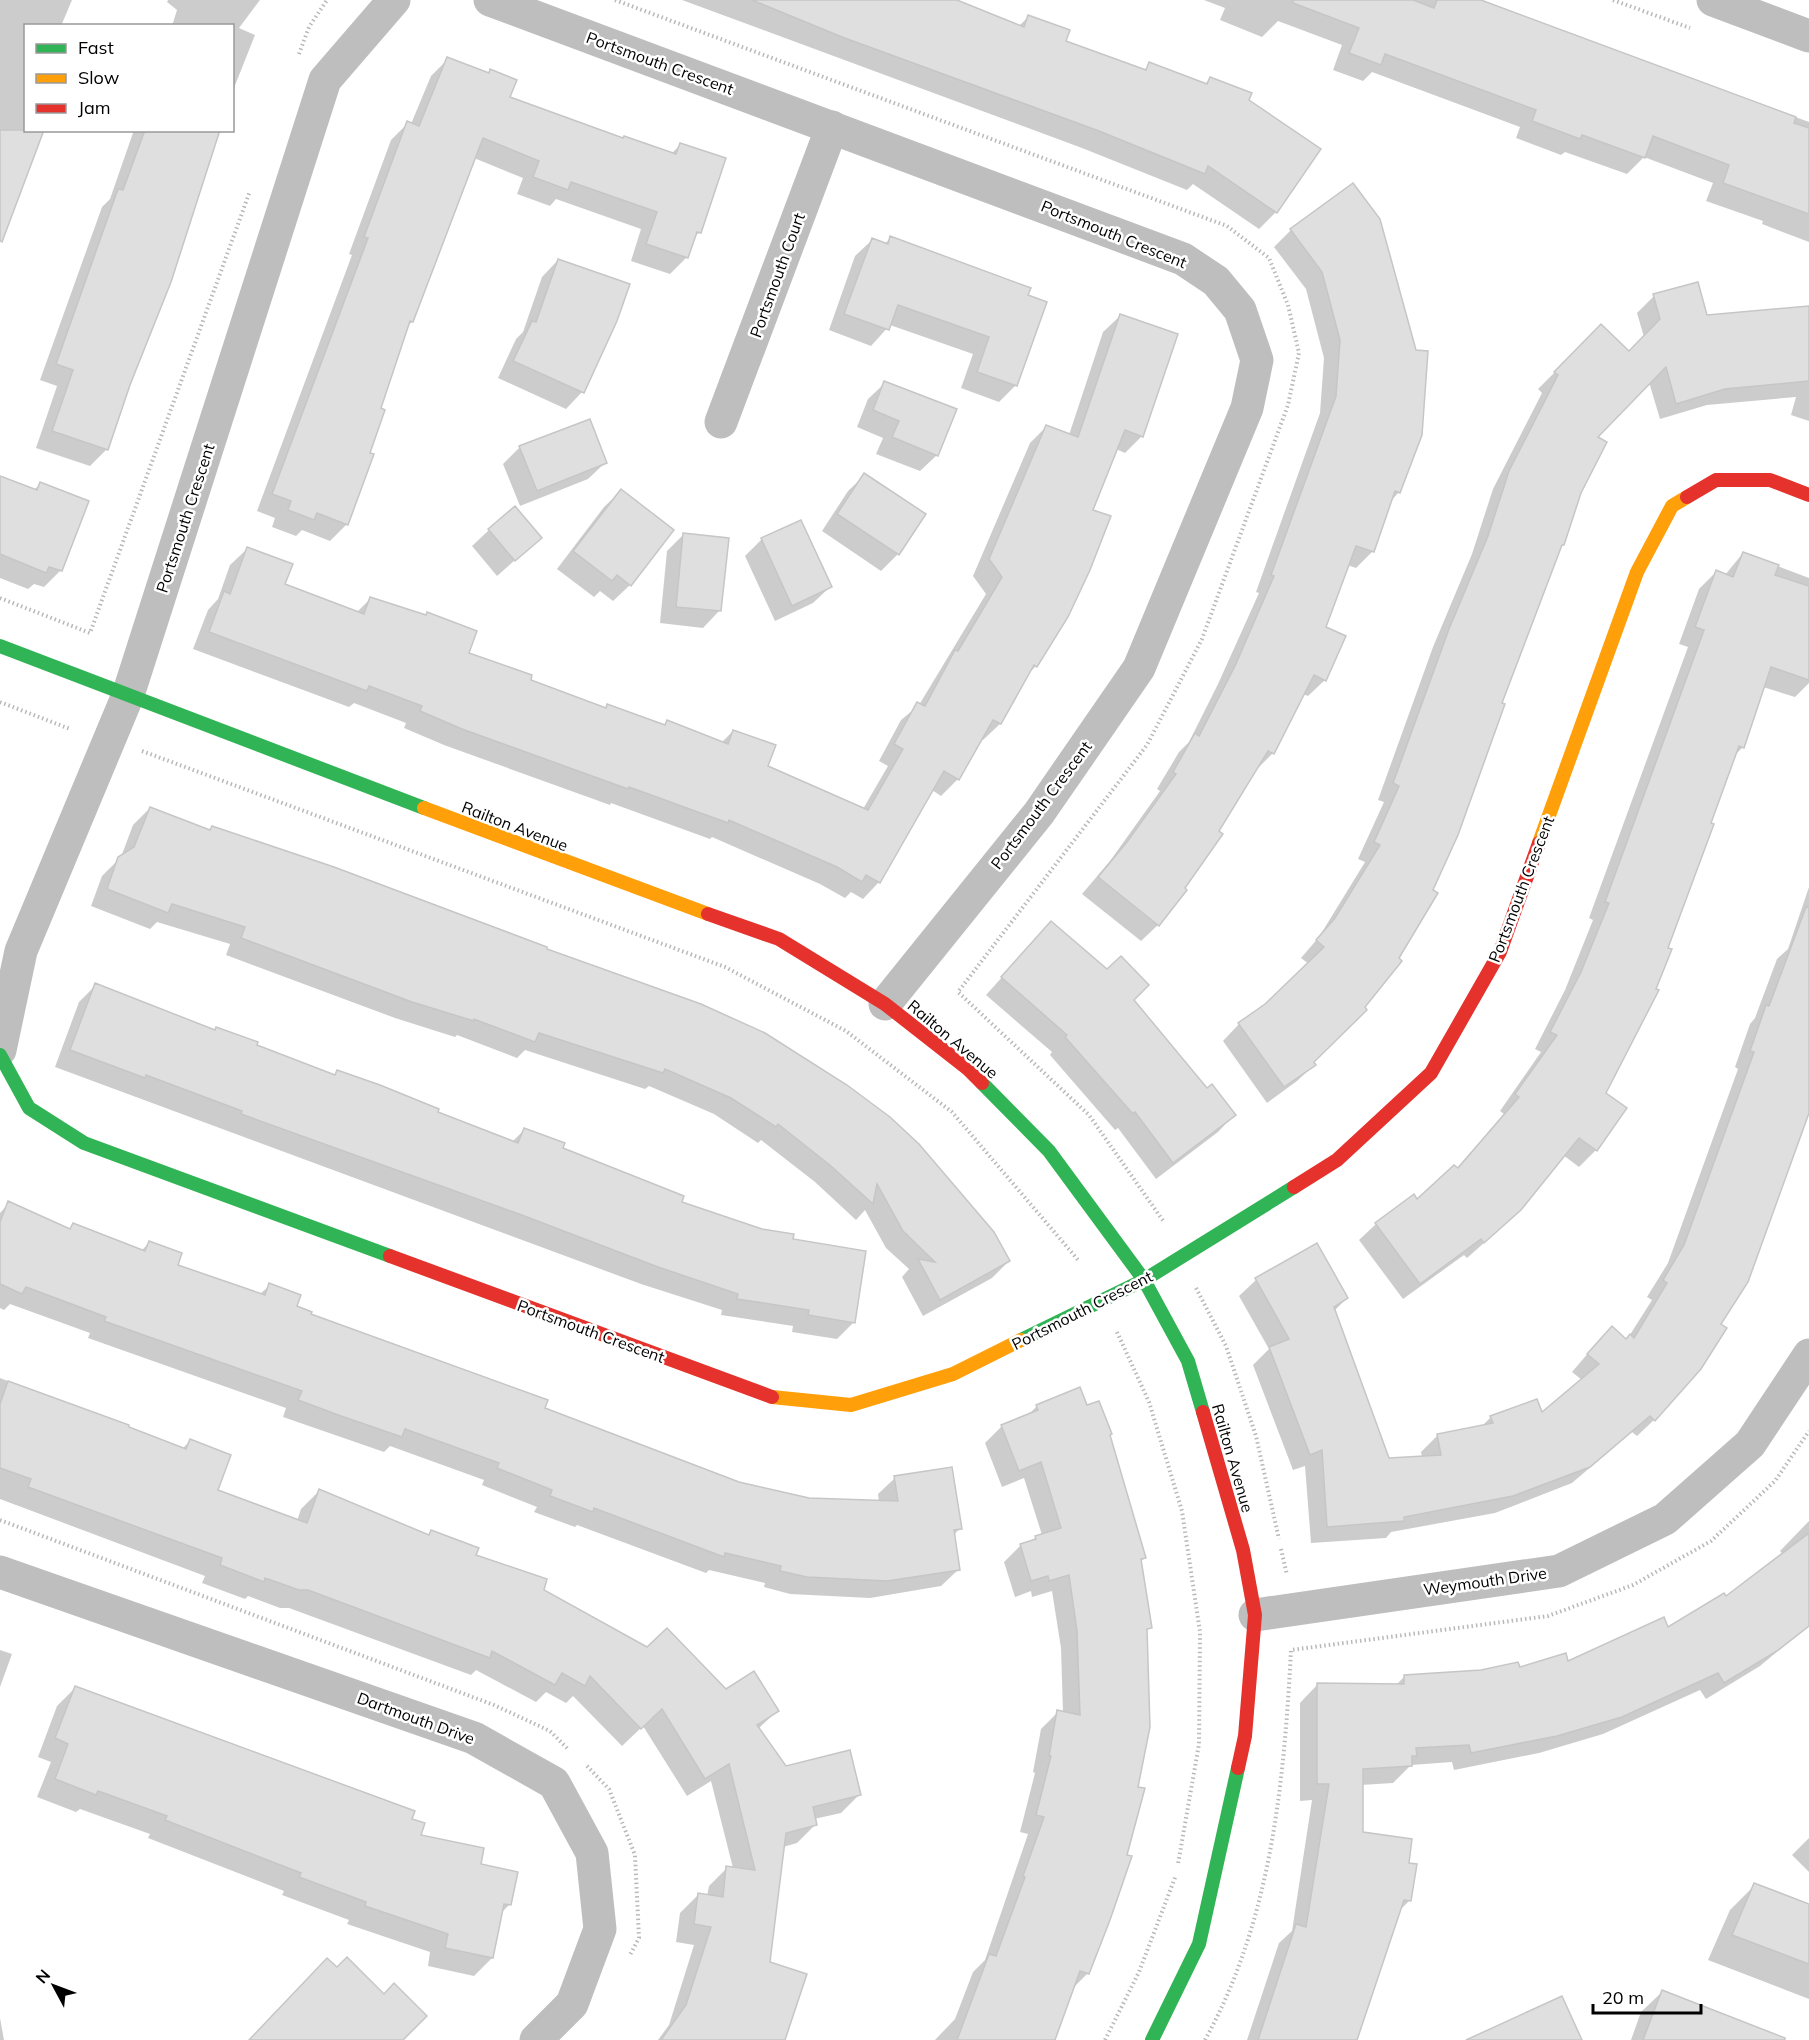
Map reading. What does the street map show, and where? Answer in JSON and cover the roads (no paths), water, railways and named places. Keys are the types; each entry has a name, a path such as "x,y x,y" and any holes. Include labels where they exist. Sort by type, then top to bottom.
{"street":[{"name":"Portsmouth Crescent","path":"394,0 325,80 128,695 21,951 0,1053 29,1108 84,1143 771,1397 851,1405 952,1374 1144,1280 1338,1160 1431,1073 1500,952 1637,572 1672,507 1716,480 1770,480 1809,495"},
{"name":"Portsmouth Crescent","path":"490,0 1183,258 1216,281 1240,310 1257,360 1247,408 1139,668 1039,813 885,1004"},
{"path":"1713,0 1809,36"},
{"name":"Portsmouth Court","path":"721,422 832,127"},
{"name":"Railton Avenue","path":"0,646 565,862 779,939 885,1004 968,1069 1049,1151 1144,1280 1188,1360 1243,1550 1256,1614 1245,1736 1199,1944 1152,2040"},
{"name":"Weymouth Drive","path":"1256,1614 1559,1571 1665,1520 1750,1444 1809,1355"},
{"name":"Dartmouth Drive","path":"0,1572 474,1738 554,1783 592,1853 600,1929 572,2004 536,2040"}]}
